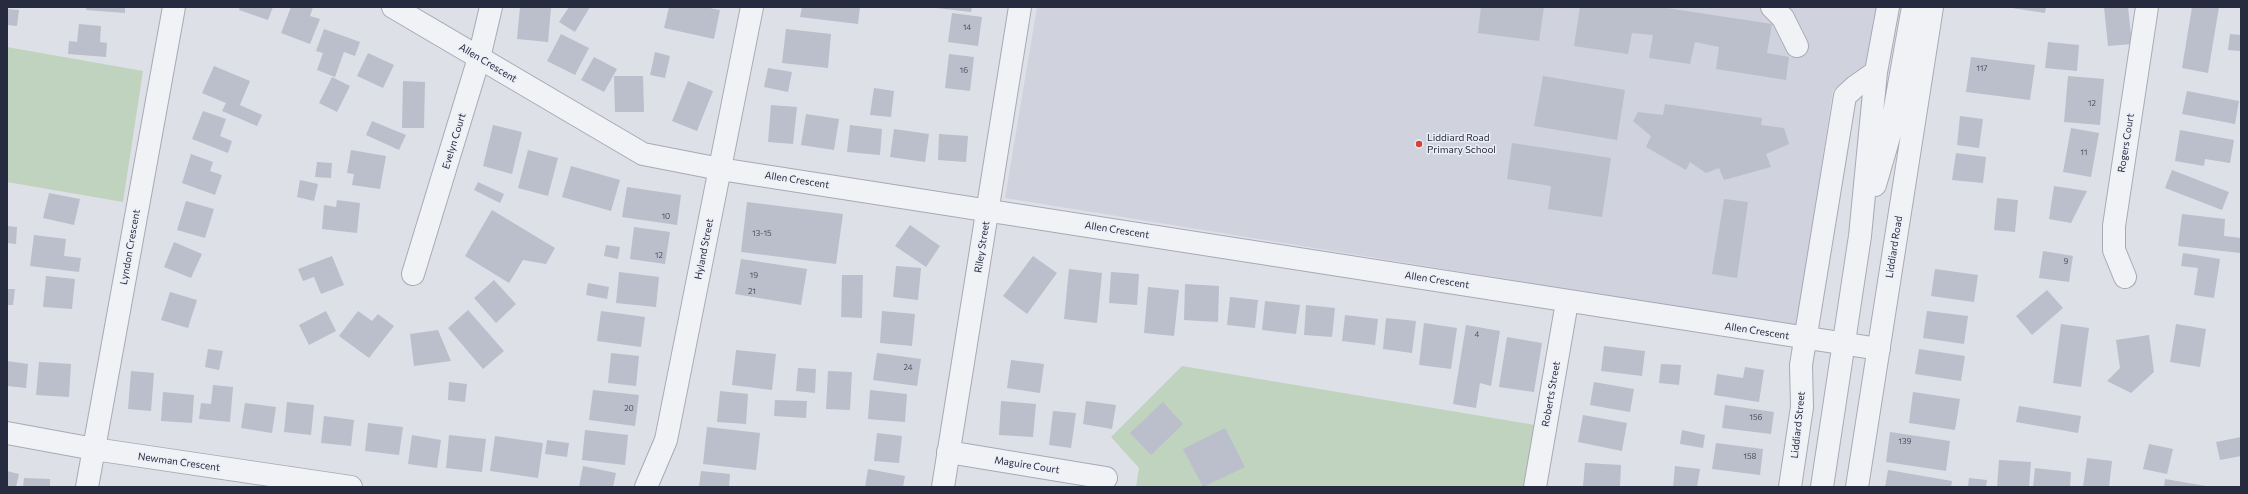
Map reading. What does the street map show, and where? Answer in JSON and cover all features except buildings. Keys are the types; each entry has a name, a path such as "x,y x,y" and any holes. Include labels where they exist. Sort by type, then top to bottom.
{"street":[{"name":"Lyndon Crescent","path":"87,487 174,7"},
{"name":"Allen Crescent","path":"393,7 642,154 720,169 1567,302 1878,349"},
{"name":"Evelyn Court","path":"413,274 479,58 491,7"},
{"name":"Hyland Street","path":"646,487 666,440 752,7"},
{"name":"Riley Street","path":"943,487 1020,7"},
{"path":"1772,7 1783,18 1797,46"},
{"path":"1822,487 1860,236 1876,72 1888,7"},
{"path":"1860,236 1891,130 1913,7"},
{"name":"Liddiard Road","path":"1857,487 1932,7"},
{"name":"Rogers Court","path":"2125,277 2114,250 2114,226 2147,7"},
{"path":"1806,339 1845,96 1876,72"},
{"name":"Roberts Street","path":"1535,487 1567,302"},
{"name":"Liddiard Street","path":"1790,487 1802,407 1801,365 1806,339"},
{"name":"Newman Crescent","path":"7,433 94,449 339,486"},
{"name":"Maguire Court","path":"948,452 1106,478"}],"shaded area":[{"name":"Liddiard Road Primary School","path":"1037,7 1877,7 1868,66 1833,90 1797,326 1005,198"}],"green space":[{"path":"7,47 143,71 123,202 7,182"},
{"path":"1182,366 1535,425 1525,487 1136,487 1139,468 1111,437"}],"place":[{"name":"Liddiard Road Primary School","path":"1419,144"}]}
